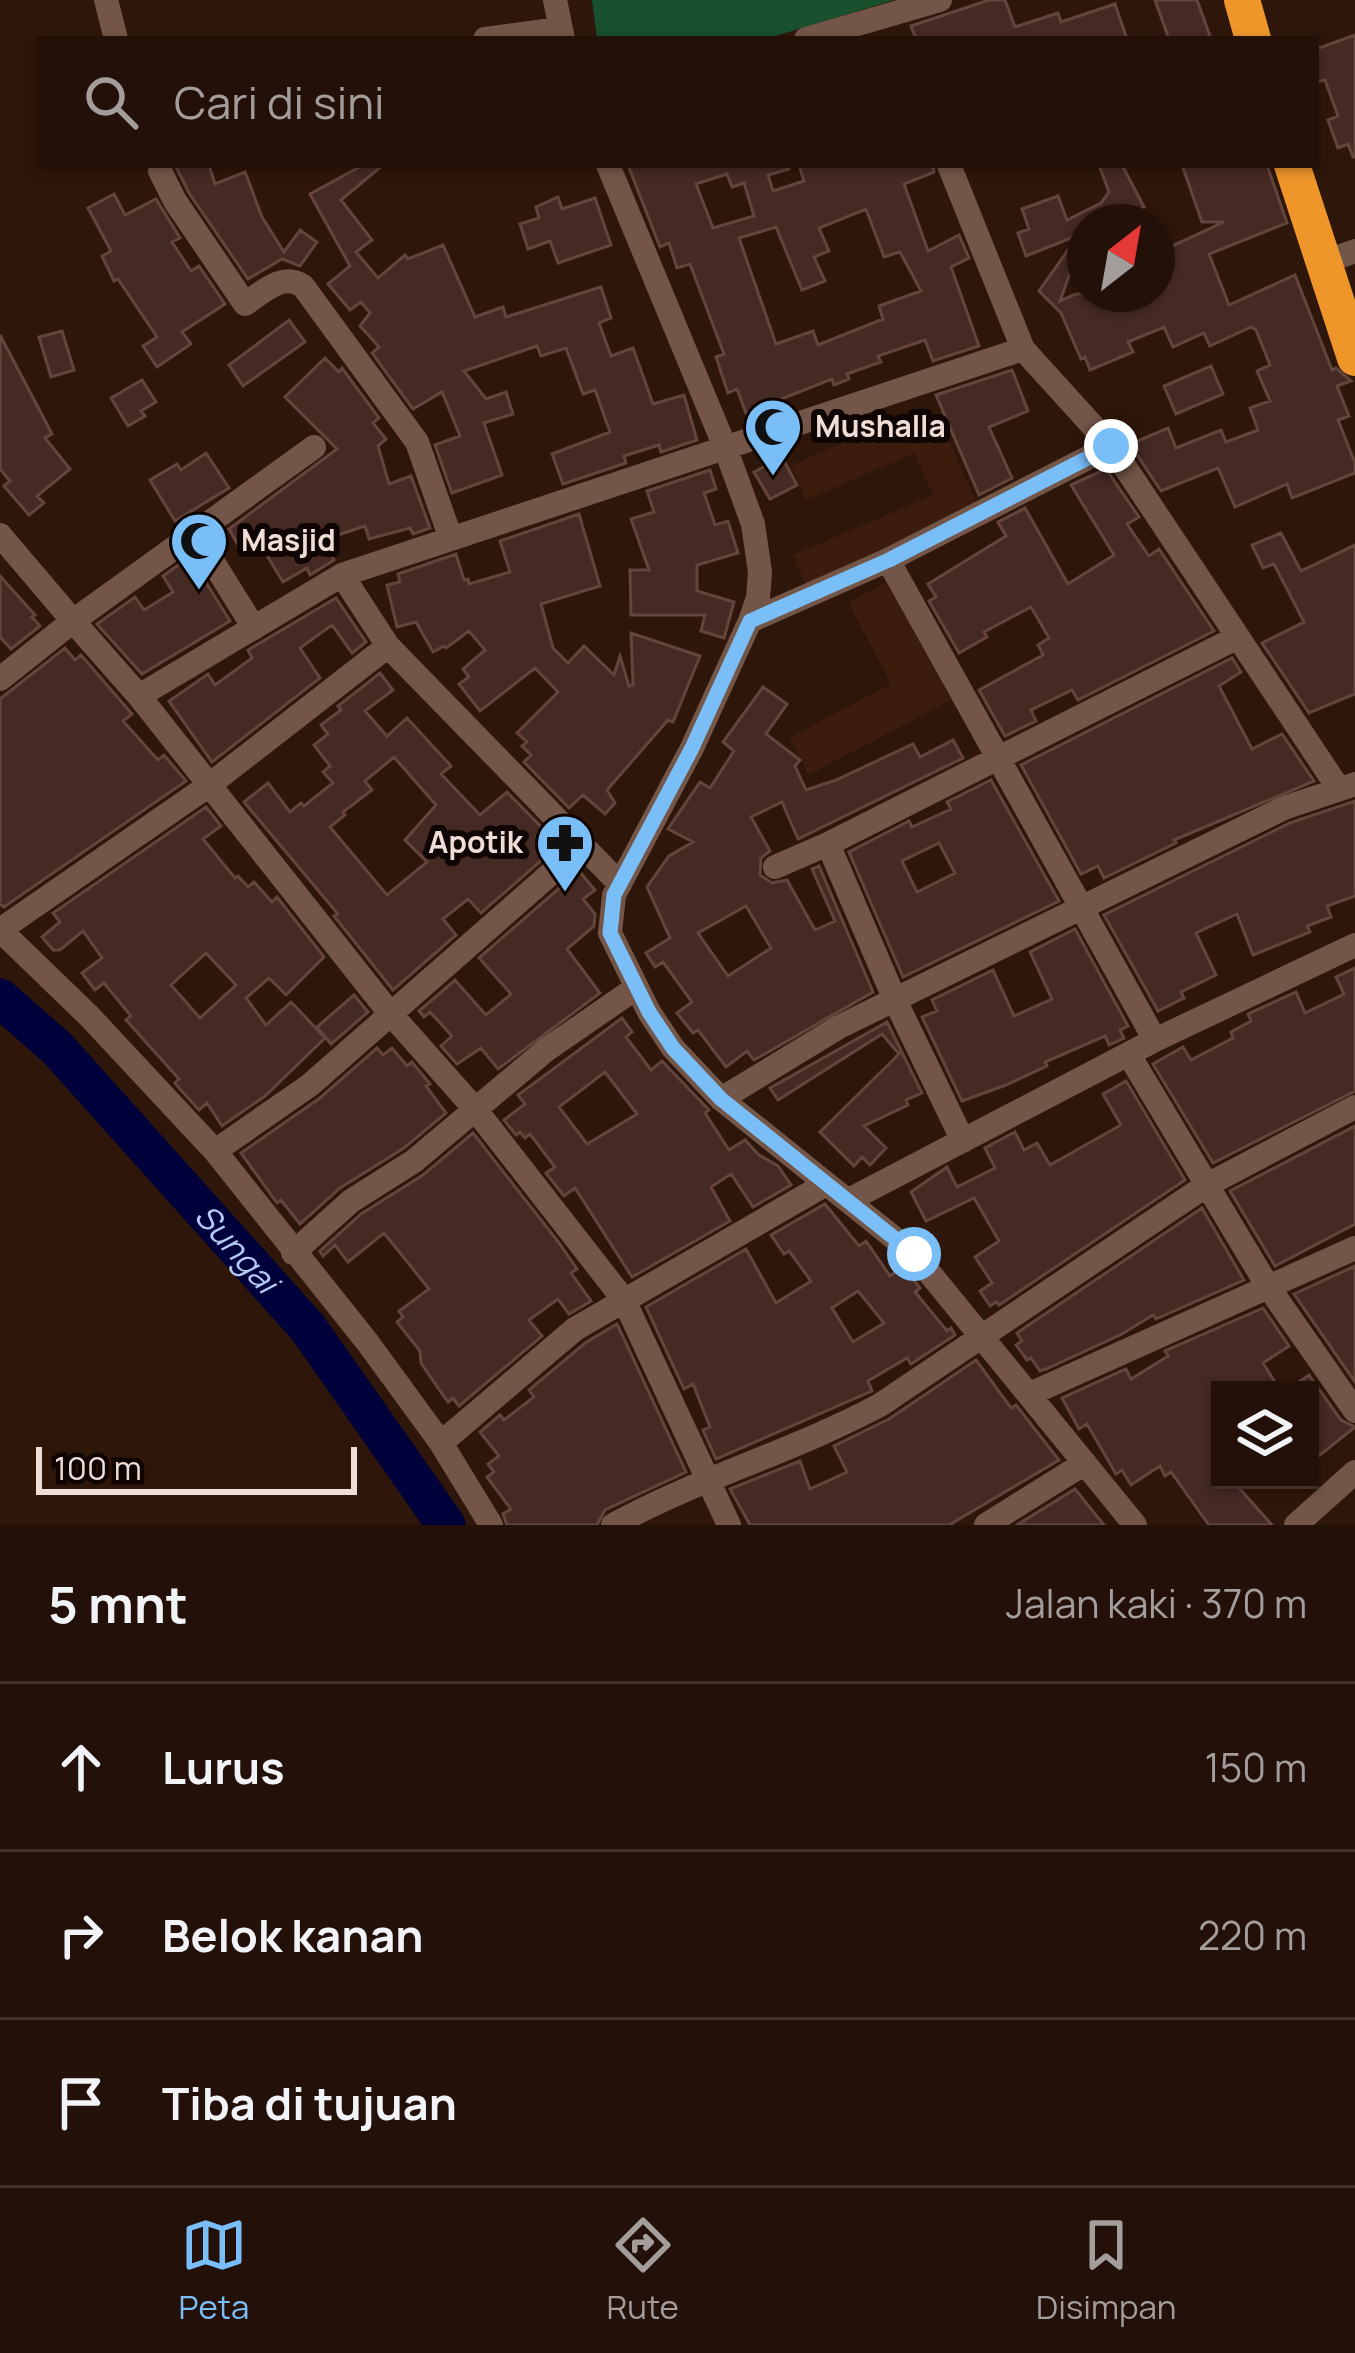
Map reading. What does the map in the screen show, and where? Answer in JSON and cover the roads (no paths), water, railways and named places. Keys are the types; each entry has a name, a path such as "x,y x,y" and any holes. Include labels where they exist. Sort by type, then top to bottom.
{"highway":[{"path":"1242,0 1252,36"},
{"path":"1294,168 1338,257 1355,358"}],"street":[{"path":"106,0 115,36"},
{"path":"531,36 561,34 555,0"},
{"path":"816,36 940,0"},
{"path":"889,14 898,36"},
{"path":"609,168 725,447 753,524 760,572 750,621 692,748 614,895 610,933 636,988 673,1048 721,1099 914,1254 1135,1525"},
{"path":"721,1099 839,1027 1284,808 1347,786 1238,637 1111,446 1023,349 950,168"},
{"path":"160,171 245,304 282,280 304,286 417,442 451,539"},
{"path":"139,696 342,575 1023,349"},
{"path":"0,679 314,446"},
{"path":"750,621 889,560 1111,446"},
{"path":"195,533 254,628"},
{"path":"0,535 139,696 624,1300 729,1525"},
{"path":"889,560 995,759 1155,1040"},
{"path":"342,575 388,646 620,884"},
{"path":"775,867 1238,637"},
{"path":"388,646 208,786 0,930 90,1017 214,1151 368,1343 441,1443 491,1525"},
{"path":"828,844 963,1141"},
{"path":"214,1151 310,1085 581,847"},
{"path":"849,1200 1155,1040 1355,945"},
{"path":"293,1253 351,1201 414,1161 546,1050 636,988"},
{"path":"1129,1054 1267,1285 1355,1412"},
{"path":"613,1525 847,1422 923,1378 1207,1185 1355,1108"},
{"path":"441,1443 575,1329 826,1184"},
{"path":"1030,1394 1355,1248"},
{"path":"986,1525 1085,1463"},
{"path":"1296,1525 1355,1472"}],"waterway":[{"name":"Sungai","path":"0,998 57,1048 308,1328 446,1525"}],"place":[{"name":"Mushalla","path":"773,478"},
{"name":"Masjid","path":"199,592"},
{"name":"Apotik","path":"565,894"}]}
